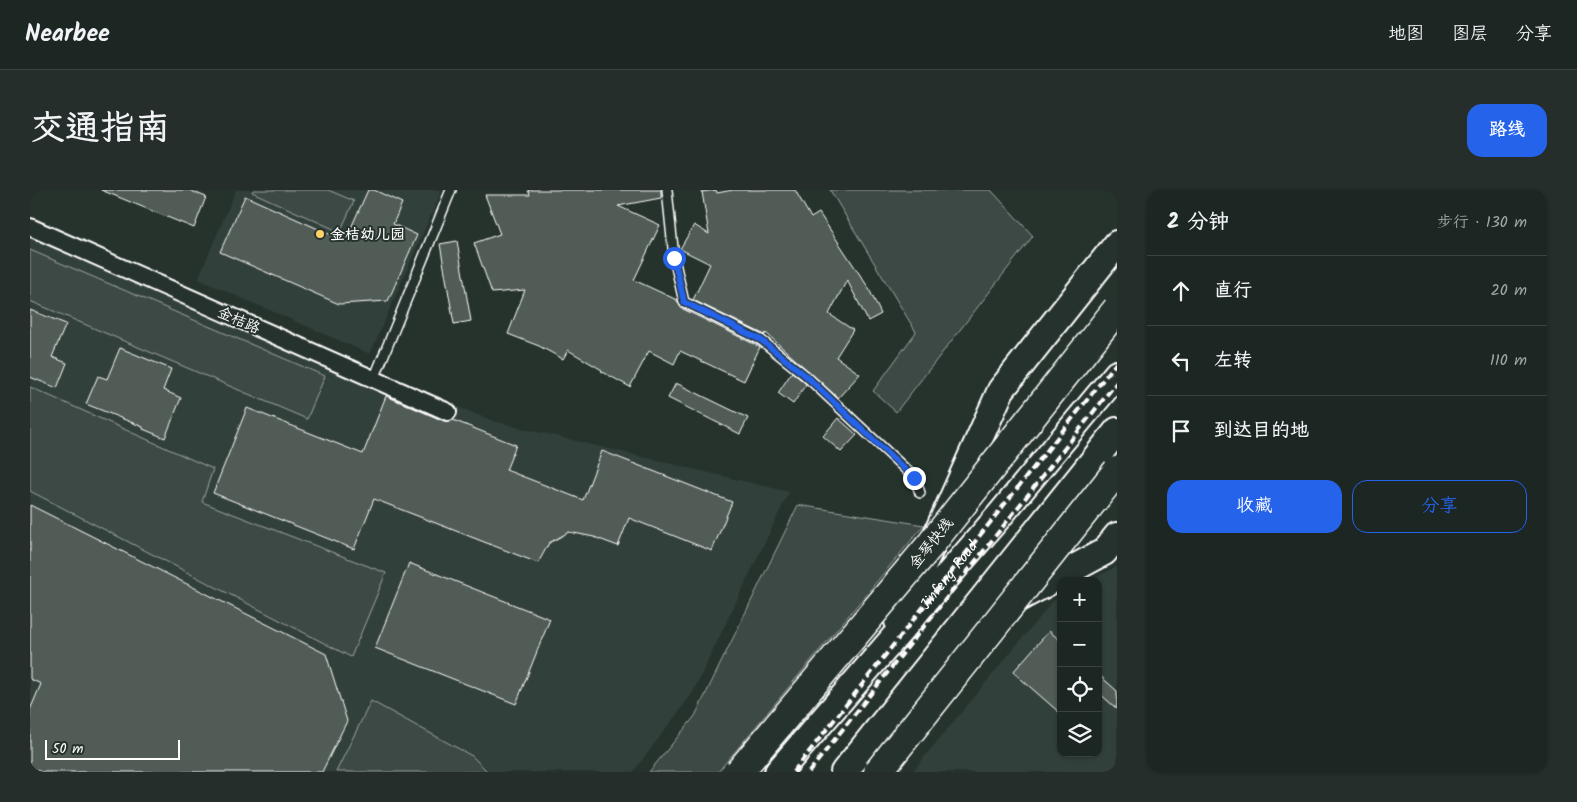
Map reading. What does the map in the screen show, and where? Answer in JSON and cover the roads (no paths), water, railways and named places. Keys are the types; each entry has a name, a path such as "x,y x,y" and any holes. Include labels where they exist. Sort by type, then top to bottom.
{"highway":[{"name":"金琴快线","path":"739,772 931,544 1117,309"},
{"path":"878,772 1117,471"}],"main road":[{"path":"886,647 1001,390 1117,244"},
{"name":"Jinfeng Road","path":"778,772 1000,516 1117,374"},
{"path":"844,772 1117,431"},
{"path":"958,631 1104,552 1117,536"}],"street":[{"name":"金桔路","path":"30,227 448,412"}],"lane":[{"path":"374,379 451,190"},
{"path":"667,190 674,258 684,302 761,340 806,376 914,478 920,493"}],"railway":[{"path":"793,772 1117,362"},
{"path":"809,772 1117,382"}],"place":[{"name":"金桔幼儿园","path":"320,234"}]}
